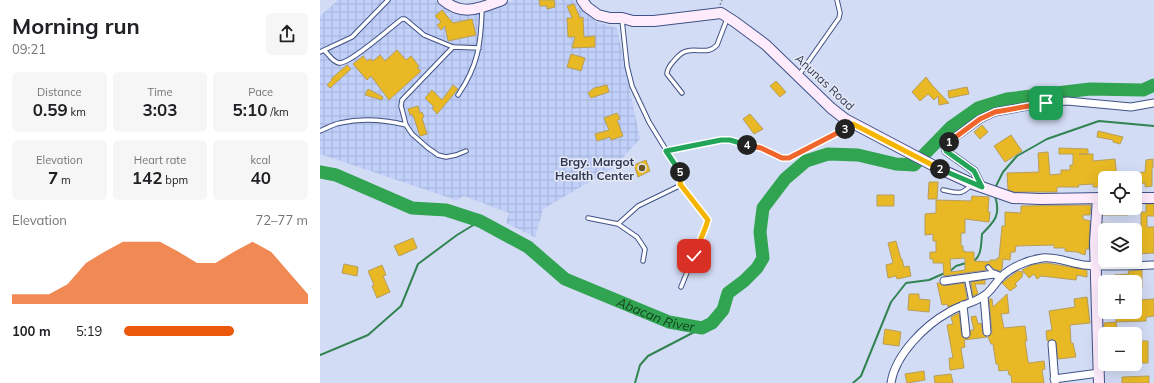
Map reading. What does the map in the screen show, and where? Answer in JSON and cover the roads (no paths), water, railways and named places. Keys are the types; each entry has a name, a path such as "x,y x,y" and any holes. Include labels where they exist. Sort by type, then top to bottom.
{"street":[{"path":"443,0 458,10 472,10 502,0"},
{"name":"Anunas Road","path":"582,0 587,7 598,15 633,21 654,21 721,13 766,45 837,114 897,148 980,186 1021,199 1098,198"},
{"path":"980,186 974,171 946,151 945,147 947,143 986,116 995,112 1067,101 1131,107 1154,103"},
{"path":"1142,198 1154,198"},
{"path":"1052,344 1054,381 1099,378 1095,266 1095,232 1098,215"},
{"path":"891,383 893,373 898,364 922,330 949,312 984,296 1001,277 1016,266 1040,258 1052,258 1070,263 1095,266 1121,267 1154,265"},
{"path":"944,281 994,274 1001,277"},
{"path":"984,296 987,332"},
{"path":"964,305 966,334"}],"lane":[{"path":"320,52 325,51 352,37 388,0"},
{"path":"798,76 839,18 840,13 837,0"},
{"path":"458,95 472,72 479,48 482,7"},
{"path":"682,93 667,74 668,68 678,56 687,50 706,51 714,48 717,45 728,17"},
{"path":"325,51 336,62 345,62 405,18 424,35 453,47 479,48"},
{"path":"618,224 638,206 680,184 682,176 646,116 632,86 627,66 622,18"},
{"path":"453,47 402,100 400,106 406,125 412,134 438,155 446,157 456,156 466,151"},
{"path":"320,131 340,123 360,121 389,121 406,125"},
{"path":"666,151 711,141 730,140 761,148 782,158 789,158 853,124"},
{"path":"680,184 708,221 682,287"},
{"path":"943,190 961,193 980,186"},
{"path":"588,218 618,224 637,237 645,249 643,261"},
{"path":"988,267 994,274"},
{"path":"966,281 971,302"}],"waterway":[{"name":"Abacan River","path":"320,172 336,175 412,208 446,210 480,221 528,247 565,279 669,322 702,328 712,323 723,310 728,293 744,281 757,268 763,258 760,232 763,208 785,179 806,161 828,154 858,155 896,164 914,165 951,127 978,108 1007,99 1090,89 1143,90 1154,85"},
{"path":"995,188 1003,172 1017,156 1047,139 1099,121 1154,126"},
{"path":"972,262 978,257 982,234 996,217 997,203 995,196"},
{"path":"320,355 368,335 401,306 418,264 457,235 480,221"},
{"path":"949,272 956,266 966,263"},
{"path":"853,383 861,376 891,302 906,283 929,280 945,273"},
{"path":"635,383 640,365 648,356 702,328"}],"place":[{"name":"Brgy. Margot Health Center","path":"642,168"}]}
